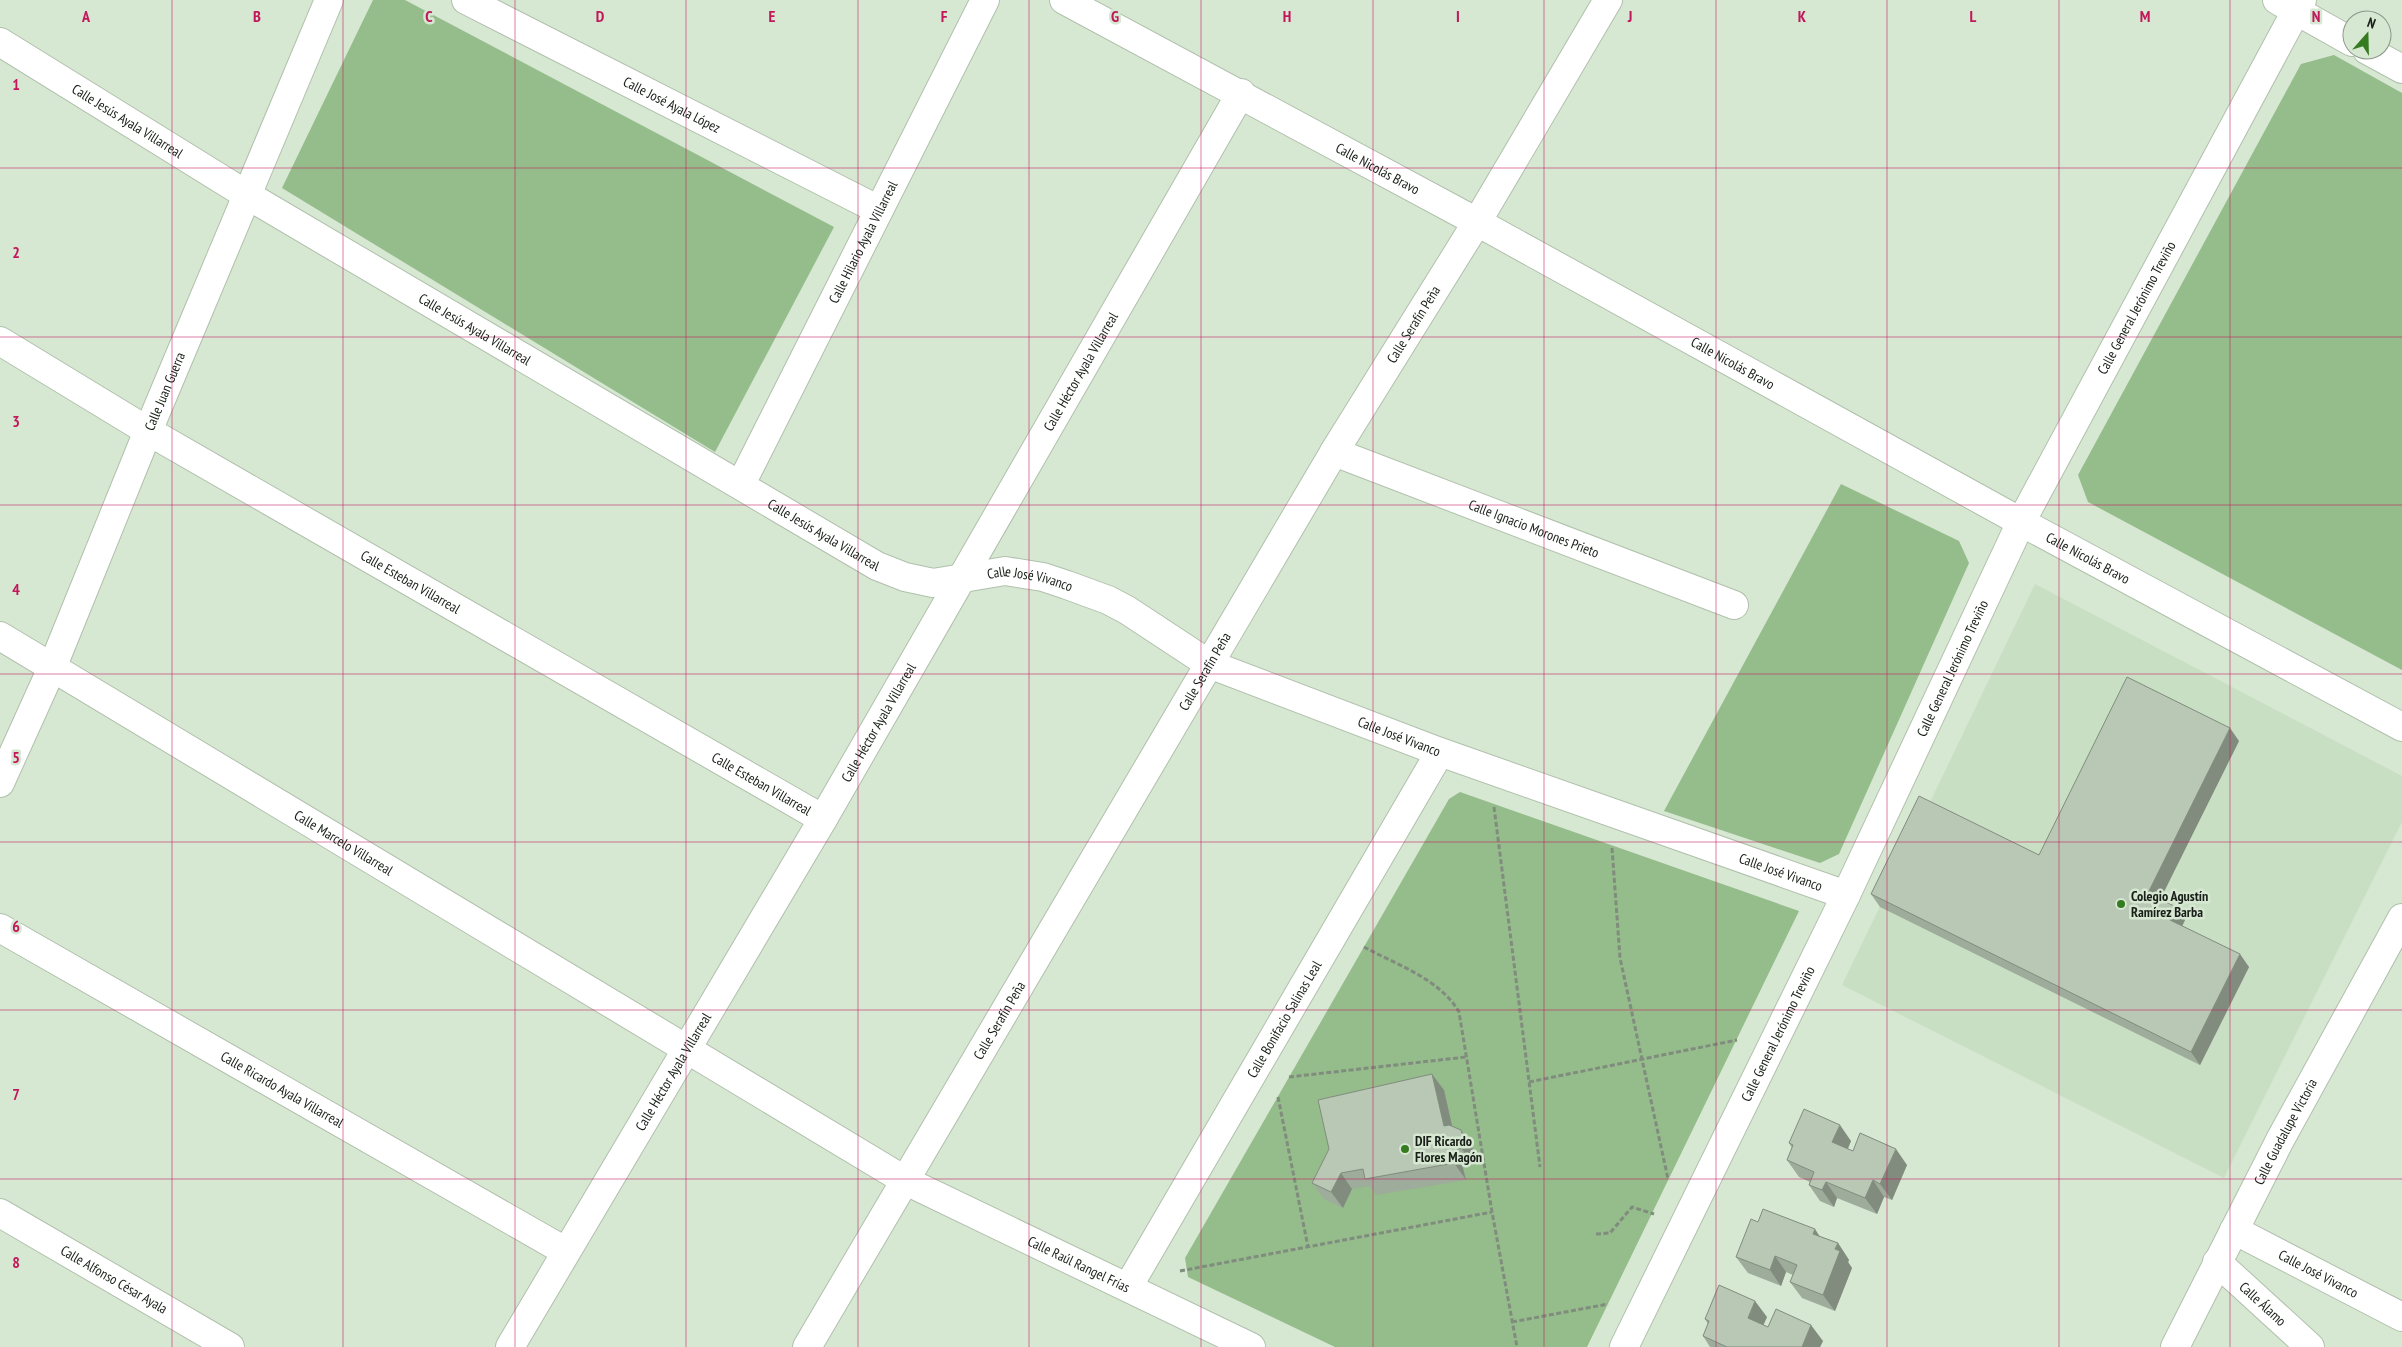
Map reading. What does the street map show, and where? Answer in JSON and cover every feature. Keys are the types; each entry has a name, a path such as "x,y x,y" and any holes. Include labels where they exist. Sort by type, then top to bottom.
{"street":[{"name":"Calle Juan Guerra","path":"0,783 52,668 148,431 329,0"},
{"name":"Calle José Ayala López","path":"466,0 879,210"},
{"name":"Calle Hilario Ayala Villarreal","path":"741,484 985,0"},
{"name":"Calle Nicolás Bravo","path":"1064,0 1241,93 2021,522 2402,727"},
{"name":"Calle Serafín Peña","path":"807,1347 1334,452 1477,222 1608,0"},
{"path":"2292,4 2342,36"},
{"name":"Calle General Jerónimo Treviño","path":"1624,1347 1846,894 2021,522 2292,4"},
{"name":"Calle Jesús Ayala Villarreal","path":"0,42 247,195 741,484 877,566 905,577 933,584 961,580"},
{"path":"2385,60 2402,69"},
{"name":"Calle Héctor Ayala Villarreal","path":"510,1347 565,1251 687,1050 823,819 1241,93"},
{"name":"Calle Esteban Villarreal","path":"0,341 148,431 823,819"},
{"name":"Calle Ignacio Morones Prieto","path":"1334,452 1734,605"},
{"name":"Calle José Vivanco","path":"961,580 984,573 1005,570 1043,577 1067,584 1108,600 1127,610 1209,664 1440,752 1846,894"},
{"name":"Calle Marcelo Villarreal","path":"0,636 906,1181"},
{"name":"Calle Bonifacio Salinas Leal","path":"1128,1287 1440,752"},
{"name":"Calle Guadalupe Victoria","path":"2174,1347 2280,1140 2402,918"},
{"name":"Calle Ricardo Ayala Villarreal","path":"0,928 565,1251"},
{"name":"Calle Raúl Rangel Frías","path":"906,1181 1251,1347"},
{"name":"Calle Alfonso César Ayala","path":"0,1213 230,1347"},
{"name":"Calle José Vivanco","path":"2234,1230 2402,1317"},
{"name":"Calle Álamo","path":"2217,1262 2310,1347"}],"path":[{"path":"1492,797 1540,1167"},
{"path":"1612,840 1620,958 1670,1186"},
{"path":"1360,945 1444,990 1459,1012 1492,1212 1517,1347"},
{"path":"1529,1082 1742,1040"},
{"path":"1284,1077 1466,1057"},
{"path":"1277,1089 1308,1246"},
{"path":"1596,1234 1610,1233 1632,1207 1636,1206 1656,1214"},
{"path":"1180,1271 1492,1212"},
{"path":"1512,1322 1612,1303"}],"shaded area":[{"name":"Colegio Agustín Ramírez Barba","path":"2035,584 2402,776 2402,822 2224,1178 1842,985"}],"green space":[{"path":"373,0 405,0 834,227 715,452 282,188"},
{"path":"2334,55 2402,93 2402,670 2088,502 2078,475 2301,64"},
{"path":"1841,484 1959,541 1969,563 1839,854 1820,863 1664,811"},
{"path":"1460,792 1799,911 1587,1347 1335,1347 1188,1277 1185,1258 1449,799"}],"building":[{"path":"2127,677 2230,728 2148,893 2176,907 2170,920 2240,954 2191,1052 1871,894 1919,796 2039,855"},
{"name":"DIF Ricardo Flores Magón","path":"1432,1074 1444,1126 1449,1125 1461,1130 1464,1139 1461,1148 1452,1152 1454,1163 1365,1179 1363,1169 1341,1173 1331,1192 1312,1183 1329,1149 1318,1100"},
{"path":"1804,1109 1840,1125 1832,1142 1853,1151 1860,1133 1896,1149 1880,1184 1873,1180 1865,1198 1826,1182 1822,1190 1809,1185 1814,1172 1787,1160 1793,1145 1789,1143"},
{"path":"1763,1209 1815,1229 1813,1234 1838,1243 1835,1249 1840,1251 1823,1295 1790,1282 1797,1265 1775,1256 1770,1270 1736,1257 1751,1219 1758,1222"},
{"path":"1719,1285 1755,1301 1748,1318 1768,1327 1776,1309 1811,1325 1802,1347 1727,1347 1703,1336 1709,1321 1705,1319"}],"place":[{"name":"Colegio Agustín Ramírez Barba","path":"2121,904"},
{"name":"DIF Ricardo Flores Magón","path":"1405,1149"}]}
